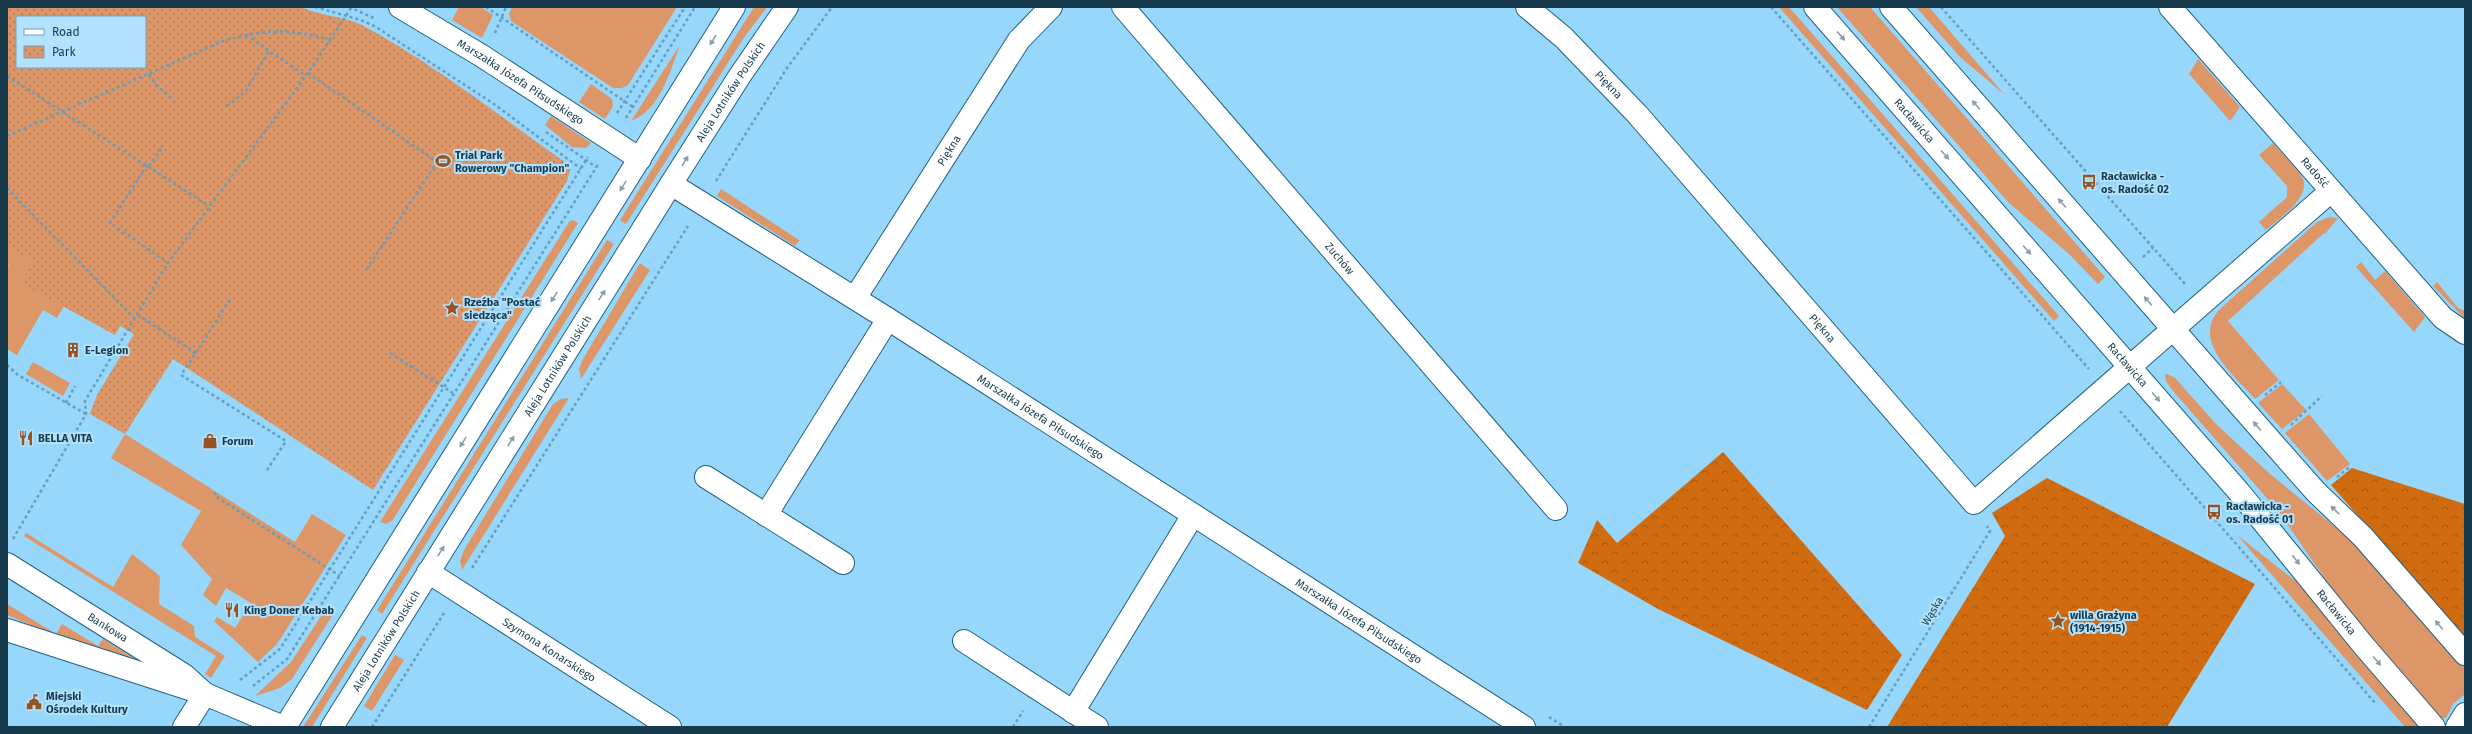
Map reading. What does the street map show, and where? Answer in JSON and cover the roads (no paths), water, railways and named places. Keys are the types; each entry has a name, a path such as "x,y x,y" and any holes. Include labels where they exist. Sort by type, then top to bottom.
{"street":[{"name":"Marszałka Józefa Piłsudskiego","path":"400,7 482,56 640,159"},
{"path":"284,727 734,7"},
{"name":"Aleja Lotników Polskich","path":"332,727 671,184 739,77 787,7"},
{"name":"Piękna","path":"855,298 1019,40 1050,7"},
{"name":"Zuchów","path":"1123,7 1556,509"},
{"name":"Piękna","path":"1527,7 1564,38 1637,114 1974,503 2130,368"},
{"name":"Racławicka","path":"1815,7 2267,524 2364,646 2434,727"},
{"path":"1891,7 2316,492 2363,537 2465,654"},
{"name":"Radość","path":"2170,7 2443,318 2465,333"},
{"name":"Marszałka Józefa Piłsudskiego","path":"671,184 888,319 1524,727"},
{"path":"2130,368 2331,191"},
{"path":"766,515 888,319"},
{"path":"706,477 843,563"},
{"path":"1073,712 1193,516"},
{"name":"Bankowa","path":"7,564 184,675 220,700"},
{"name":"Szymona Konarskiego","path":"428,572 670,727"},
{"name":"Bankowa","path":"7,630 220,700 284,727"},
{"path":"964,641 1097,727"},
{"path":"184,727 220,700"},
{"path":"2457,727 2465,714"}],"place":[{"name":"Trial Park Rowerowy \"Champion\"","path":"443,161"},
{"name":"Racławicka - os. Radość 02","path":"2089,182"},
{"name":"Rzeźba \"Postać siedząca\"","path":"452,308"},
{"name":"E-Legion","path":"73,350"},
{"name":"BELLA VITA","path":"26,438"},
{"name":"Forum","path":"210,441"},
{"name":"Racławicka - os. Radość 01","path":"2214,512"},
{"name":"King Doner Kebab","path":"232,610"},
{"name":"willa Grażyna (1914-1915)","path":"2058,621"},
{"name":"Miejski Ośrodek Kultury","path":"34,702"}]}
